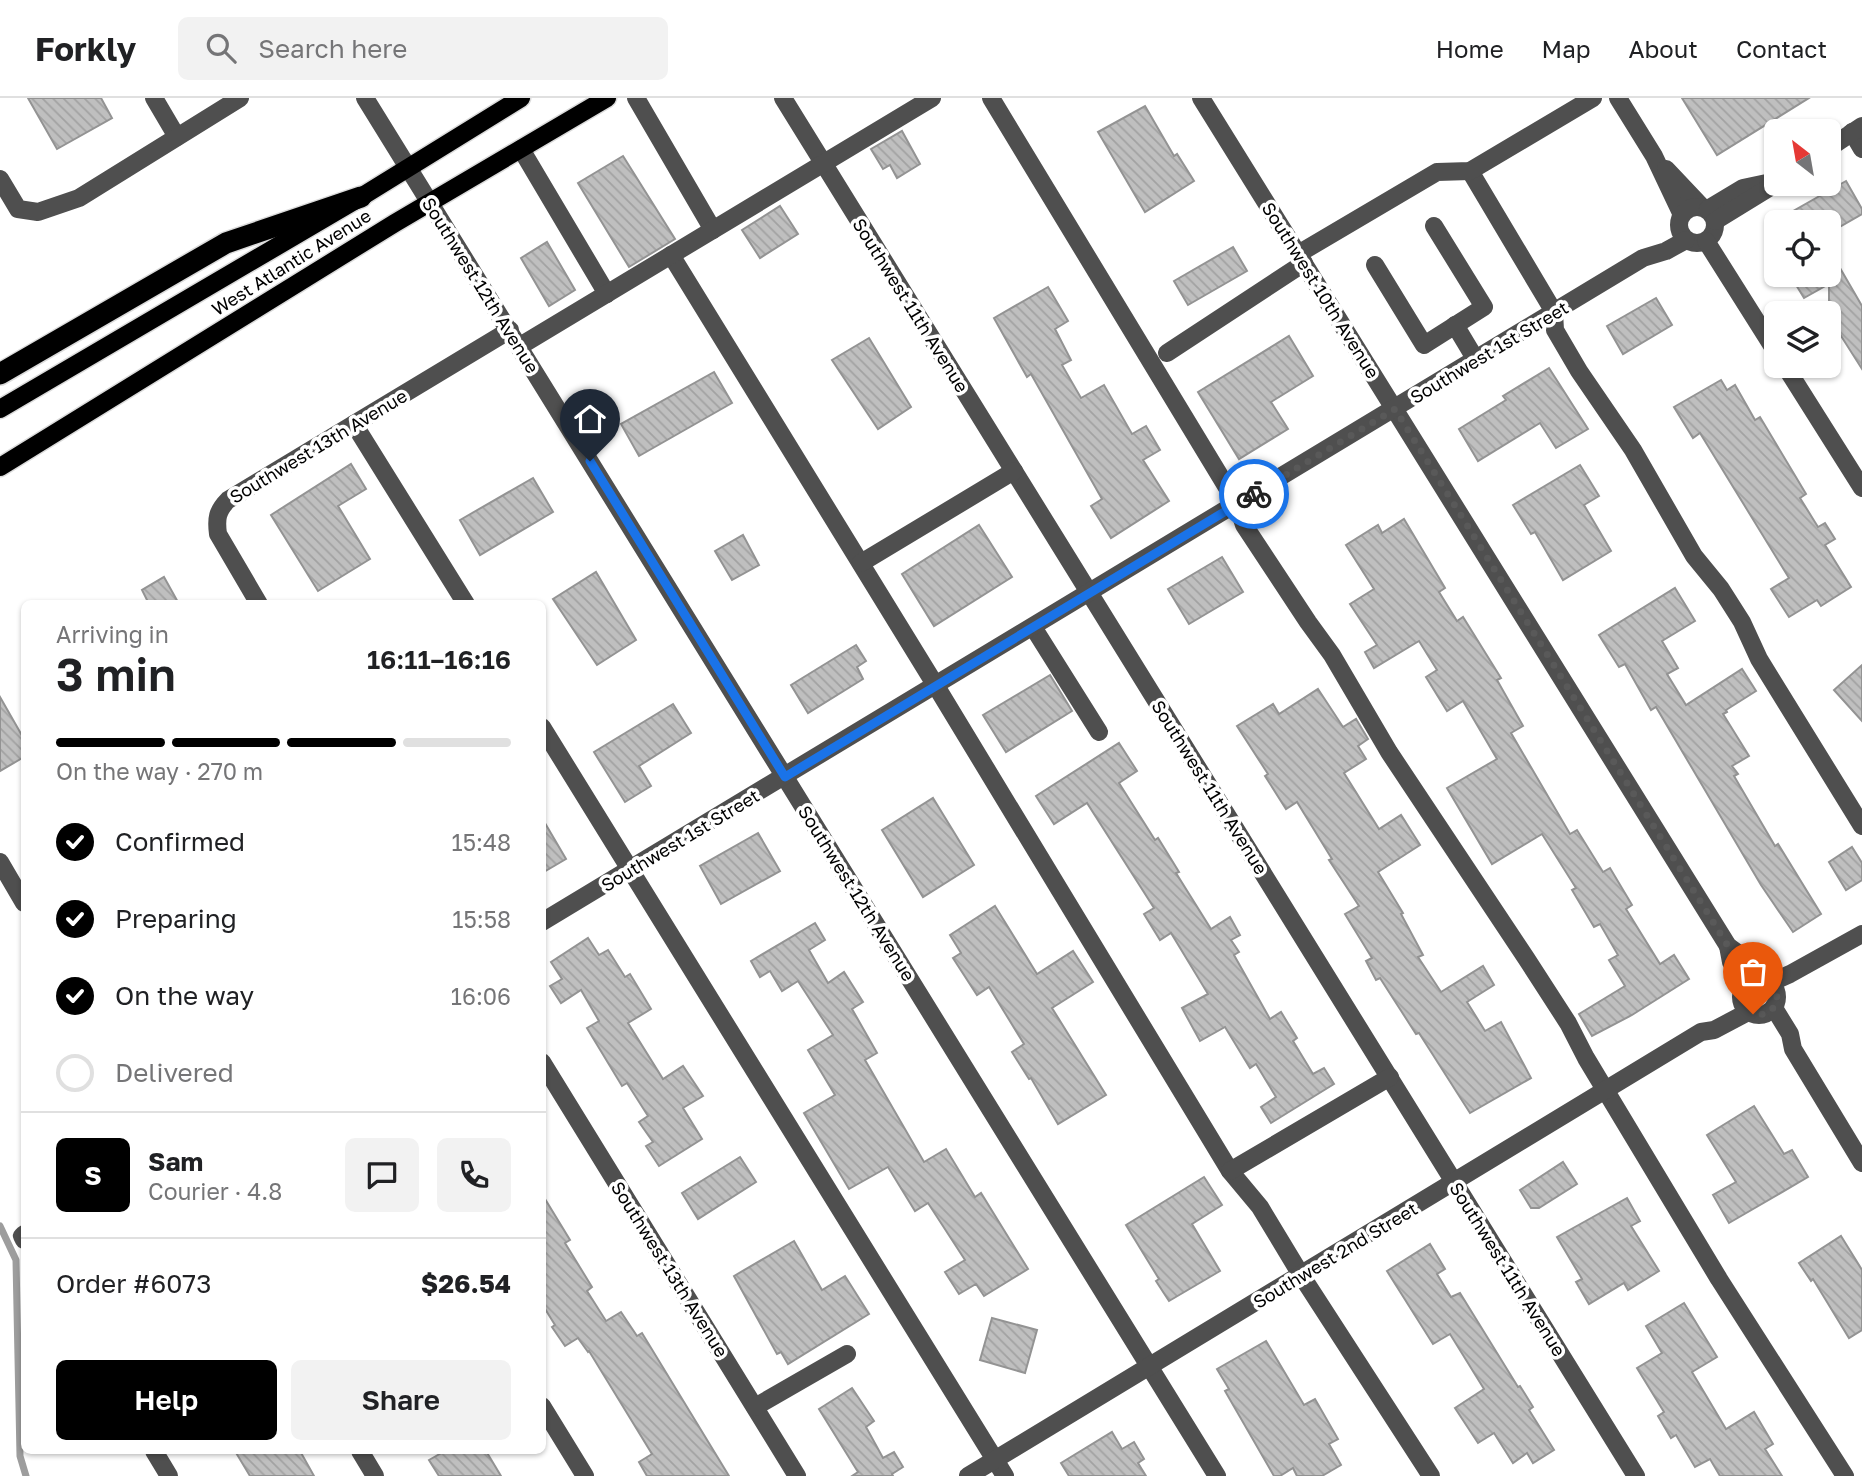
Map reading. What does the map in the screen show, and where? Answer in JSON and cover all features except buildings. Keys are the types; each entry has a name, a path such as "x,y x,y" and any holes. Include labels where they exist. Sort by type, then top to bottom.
{"highway":[{"path":"0,373 226,243 361,197"}],"main road":[{"name":"West Atlantic Avenue","path":"0,409 361,197 521,98"},
{"name":"West Atlantic Avenue","path":"0,467 430,203 607,98"}],"street":[{"path":"154,98 177,137"},
{"path":"0,179 18,209 38,212 79,198 240,98"},
{"name":"Southwest 12th Avenue","path":"365,98 1217,1476"},
{"path":"636,98 713,230"},
{"name":"Southwest 11th Avenue","path":"783,98 1636,1476"},
{"path":"520,346 932,98"},
{"path":"991,98 1237,504 1244,526 1332,655 1407,780 1568,1023 1719,1279 1845,1476"},
{"name":"Southwest 10th Avenue","path":"1201,98 1728,946 1739,954 1784,1043 1793,1049 1862,1163"},
{"path":"1167,354 1301,258 1437,172 1470,171 1593,98"},
{"path":"1618,98 1654,156 1682,227 1692,243 1706,241 1712,235 1708,212 1654,156"},
{"path":"1841,140 1857,129 1862,149"},
{"path":"521,149 607,294"},
{"path":"1470,171 1554,312 1555,330 1579,371 1633,450 1694,556 1721,589 1742,622 1759,659 1862,826"},
{"name":"Southwest 1st Street","path":"546,920 1643,258 1655,244 1682,227 1694,206 1708,212 1764,187"},
{"path":"1375,264 1424,345 1484,307 1434,226"},
{"path":"1706,241 1764,333"},
{"path":"671,255 936,685 1230,1171 1261,1207 1301,1275 1431,1476"},
{"path":"1455,325 1476,359"},
{"name":"Southwest 13th Avenue","path":"258,600 218,534 216,521 219,509 228,500 510,330"},
{"path":"1793,378 1862,488"},
{"path":"354,424 464,600"},
{"path":"861,563 1014,471"},
{"path":"1033,627 1099,732"},
{"path":"546,733 1005,1476"},
{"path":"0,862 21,897"},
{"name":"Southwest 2nd Street","path":"968,1476 1701,1032 1714,1030 1759,997 1804,977 1817,959 1862,934"},
{"name":"Southwest 13th Avenue","path":"546,1068 797,1476"},
{"path":"1230,1171 1390,1077"},
{"path":"755,1407 847,1354"},
{"path":"546,1413 585,1476"},
{"path":"156,1454 169,1476"},
{"path":"362,1454 376,1476"}],"waterway":[{"path":"0,1226 16,1260 20,1456 26,1476"}],"way so far":[{"path":"1254,494 1395,409 1728,946 1739,954 1760,979 1770,983 1776,990 1776,1003 1770,1011 1762,1015 1753,1014"}],"route":[{"path":"590,461 785,777 1254,494"}]}
